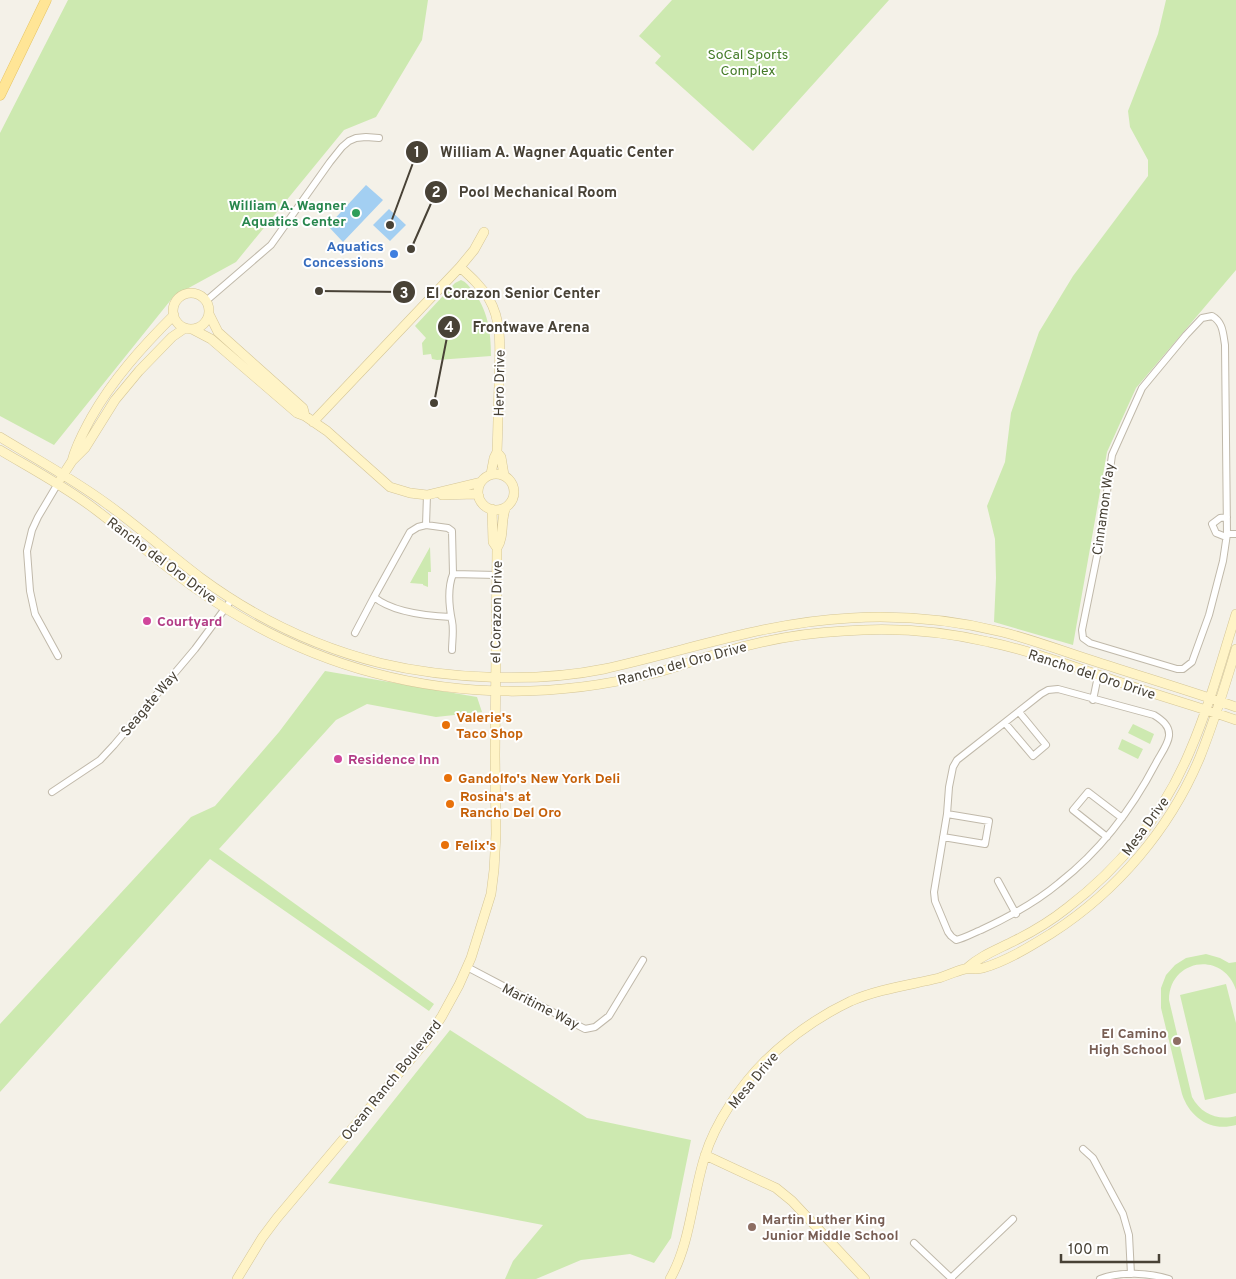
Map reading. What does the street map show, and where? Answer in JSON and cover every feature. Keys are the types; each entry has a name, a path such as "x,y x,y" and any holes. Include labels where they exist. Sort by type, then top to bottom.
{"main road":[{"path":"0,95 46,0"},
{"path":"309,419 460,267 474,250 484,232"},
{"name":"Hero Drive","path":"460,267 481,288 496,316 500,356 497,452 490,474"},
{"path":"309,419 303,408 218,332 209,314 206,300 196,294 184,295 175,303 174,316 178,323 212,339 297,413 327,431 390,487 410,493 475,494 479,496"},
{"path":"57,485 72,461 85,448 115,400 139,371 172,337 188,328 201,326 208,319 209,314"},
{"path":"72,461 76,445 101,400 139,351 174,316"},
{"name":"Rancho del Oro Drive","path":"0,437 110,506 201,578 232,599 296,633 360,657 406,668 496,676 535,676 592,671 782,626 813,621 868,617 905,618 961,623 1020,637 1236,707"},
{"name":"Rancho del Oro Drive","path":"0,450 96,510 194,587 276,637 325,658 356,668 428,685 496,692 541,692 604,684 652,674 751,644 803,635 845,630 908,631 990,642 1055,661 1236,720"},
{"name":"Hero Drive","path":"497,452 501,457 504,475"},
{"path":"431,494 481,482 490,474 504,475 512,482 514,489 513,499 502,509 492,509 483,504 479,496 481,482"},
{"name":"el Corazon Drive","path":"496,676 497,548 501,542 506,507"},
{"name":"el Corazon Drive","path":"492,509 493,542 497,548"},
{"name":"Mesa Drive","path":"670,1279 680,1258 705,1155 720,1122 740,1090 764,1062 811,1022 852,1001 887,990 942,977 967,968 977,959 1042,925 1072,904 1107,875 1132,847 1162,806 1190,751 1236,614"},
{"name":"Mesa Drive","path":"967,968 981,969 1029,947 1085,909 1115,883 1134,863 1173,810 1199,758 1216,713 1236,649"},
{"path":"1055,661 1095,668 1100,664"},
{"path":"1098,676 1107,672 1129,672"},
{"name":"Ocean Ranch Boulevard","path":"237,1279 276,1218 421,1046 451,1002 467,967 491,894 494,870 496,834 496,676"},
{"path":"705,1155 776,1188 792,1201 865,1279"}],"street":[{"path":"206,300 271,244 342,147 356,138 379,138"},
{"name":"Cinnamon Way","path":"1212,316 1219,320 1225,345 1227,521 1223,561 1208,615 1192,662 1183,669 1177,669 1105,648 1090,643 1083,638 1082,630 1100,536 1112,455 1142,388 1202,318 1212,316"},
{"path":"57,485 38,517 28,541 27,551 30,591 35,614 58,656"},
{"path":"426,525 431,494"},
{"path":"1236,524 1220,518 1212,524 1216,534 1226,536 1236,534"},
{"path":"355,633 410,532 426,525 448,528 452,531 453,574 450,582 449,612 452,623 452,650"},
{"path":"453,574 497,575"},
{"path":"374,597 387,606 432,616 451,617"},
{"name":"Seagate Way","path":"52,792 100,760 114,745 195,649 232,599"},
{"path":"1092,700 1098,676"},
{"path":"1058,689 1092,700 1154,715 1167,726 1169,734 1145,784 1122,818 1089,857 1060,883 1016,914 956,940 951,936 935,900 934,892 953,767 957,760 1019,712 1048,690 1058,689"},
{"path":"1005,722 1033,756 1046,745 1019,712"},
{"path":"1107,837 1073,810 1088,792 1122,818"},
{"path":"943,837 985,844 989,821 946,814"},
{"path":"998,881 1016,914"},
{"name":"Maritime Way","path":"467,967 585,1029 595,1027 609,1016 642,960"},
{"path":"1083,1149 1093,1158 1123,1214 1129,1236 1131,1274"},
{"path":"914,1243 952,1278 1013,1219"},
{"path":"1100,1279 1131,1274 1156,1275 1169,1279"}],"green space":[{"path":"68,0 428,0 422,40 376,117 344,130 236,262 174,296 54,445 0,416 0,133"},
{"name":"SoCal Sports Complex","path":"672,0 889,0 753,151 655,63 661,56 639,36"},
{"path":"1166,0 1236,0 1236,270 1136,388 1107,452 1073,645 994,622 995,539 987,506 1005,462 1011,413 1039,332 1073,276 1148,176 1148,160 1130,127 1128,111 1158,34"},
{"path":"461,280 467,284 482,305 488,321 491,356 432,359 431,354 423,355 422,343 426,338 415,326 455,283"},
{"path":"430,547 431,572 428,572 428,587 423,584 410,583"},
{"path":"325,671 477,697 482,712 436,717 367,704 336,720 219,849 434,1004 429,1011 210,859 0,1092 0,1024 191,817 215,806 279,732"},
{"path":"1133,724 1154,734 1150,744 1128,733"},
{"path":"1122,739 1143,749 1138,759 1118,749"},
{"path":"1206,954 1229,963 1236,962 1236,990 1229,977 1220,969 1209,965 1198,965 1187,968 1178,976 1171,986 1169,1000 1192,1097 1200,1108 1211,1115 1223,1118 1236,1116 1236,1125 1227,1127 1210,1125 1203,1121 1190,1110 1186,1103 1182,1094 1161,1008 1161,988 1166,975 1175,965 1186,958"},
{"path":"1226,984 1236,1023 1236,1093 1205,1100 1180,995"},
{"path":"450,1030 587,1118 691,1140 671,1238 654,1263 630,1254 581,1260 536,1279 505,1279 513,1261 543,1225 328,1183"}],"water":[{"name":"William A. Wagner Aquatics Center","path":"366,185 383,200 343,242 328,226"},
{"path":"389,209 406,225 390,241 373,225"}],"place":[{"name":"William A. Wagner Aquatics Center","path":"356,213"},
{"name":"William A. Wagner Aquatic Center","path":"390,225"},
{"name":"Pool Mechanical Room","path":"411,249"},
{"name":"Aquatics Concessions","path":"394,254"},
{"name":"El Corazon Senior Center","path":"319,291"},
{"name":"Frontwave Arena","path":"434,403"},
{"name":"Courtyard","path":"147,621"},
{"name":"Valerie's Taco Shop","path":"446,725"},
{"name":"Residence Inn","path":"338,759"},
{"name":"Gandolfo's New York Deli","path":"448,778"},
{"name":"Rosina's at Rancho Del Oro","path":"450,804"},
{"name":"Felix's","path":"445,845"},
{"name":"El Camino High School","path":"1177,1041"},
{"name":"Martin Luther King Junior Middle School","path":"752,1227"}]}
